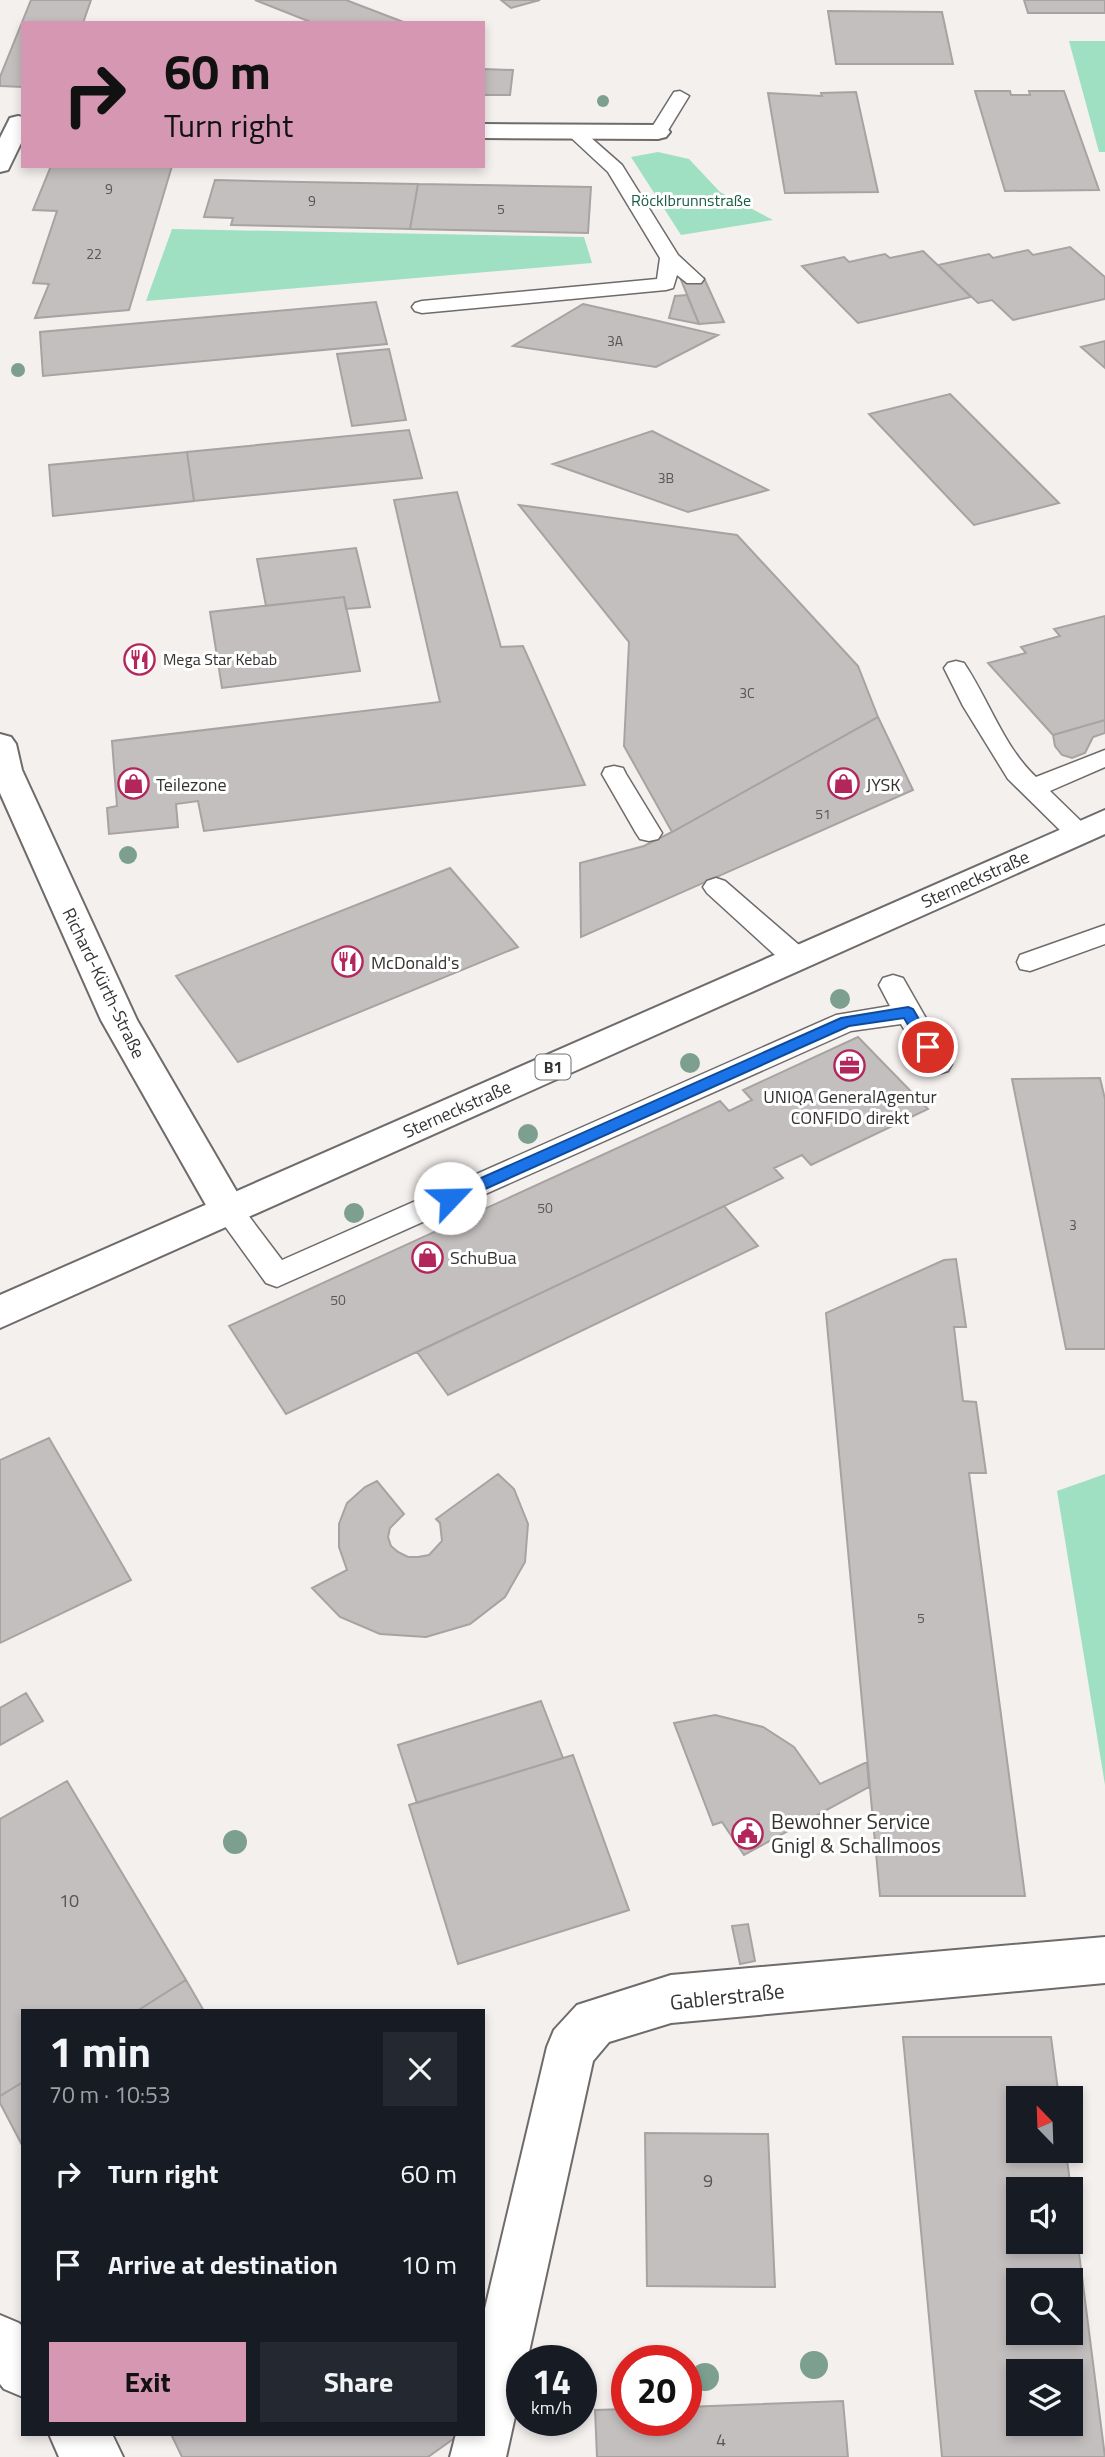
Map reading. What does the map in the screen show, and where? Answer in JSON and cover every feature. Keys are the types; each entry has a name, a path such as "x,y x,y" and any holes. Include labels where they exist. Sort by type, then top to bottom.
{"street":[{"path":"0,165 14,123"},
{"path":"485,131 658,132"},
{"name":"Richard-Kürth-Straße","path":"0,744 6,769 119,1020 229,1211"},
{"name":"Sterneckstraße","path":"0,1312 1092,827"},
{"name":"Gablerstraße","path":"485,2426 568,2061 572,2047 594,2022 671,1999 1105,1960"},
{"path":"0,2342 21,2368"},
{"path":"78,2436 95,2457"},
{"name":"Gablerstraße","path":"478,2457 483,2436"}],"lane":[{"path":"658,132 680,96"},
{"path":"575,133 615,169 670,258 694,279"},
{"path":"422,307 666,284 670,258"},
{"path":"956,668 975,706 1017,773 1033,789 1092,827"},
{"path":"1033,789 1105,758"},
{"path":"614,775 649,833"},
{"path":"716,887 796,958"},
{"path":"1030,962 1105,934"},
{"path":"893,985 938,1064"},
{"path":"229,1211 277,1275 846,1022 908,1013"}],"green space":[{"path":"1069,41 1105,41 1105,152 1099,152"},
{"name":"Röcklbrunnstraße","path":"658,152 689,159 720,192 773,220 681,235 631,157"},
{"path":"172,229 584,237 592,263 146,301"},
{"path":"1105,1474 1105,1785 1057,1491"}],"building":[{"path":"31,0 91,0 84,21 23,21"},
{"path":"255,0 346,0 401,21 308,21"},
{"path":"501,0 540,0 511,8"},
{"path":"1024,0 1105,0 1105,13 1028,13"},
{"path":"828,11 942,12 953,64 836,64"},
{"path":"21,25 21,87 0,86 0,77"},
{"path":"485,69 513,70 510,95 485,95"},
{"path":"975,91 1010,91 1011,95 1030,95 1029,91 1064,91 1099,190 1005,191"},
{"path":"856,92 878,192 785,193 768,93 822,96 821,93"},
{"path":"50,168 171,168 129,310 35,318 49,284 33,283 57,211 33,210"},
{"path":"215,180 418,184 410,229 231,225 233,218 204,217"},
{"path":"418,184 591,187 588,233 410,229"},
{"path":"1070,247 1105,277 1105,299 1013,320 992,300 978,303 938,265 989,254 993,258 1028,250 1033,255"},
{"path":"923,251 971,297 858,323 802,266 844,257 849,262 885,254 890,258"},
{"path":"704,278 724,322 699,324 681,280"},
{"path":"687,295 699,324 669,318 675,296"},
{"path":"376,302 387,344 43,376 40,332"},
{"path":"583,304 718,335 656,367 513,346"},
{"path":"1105,341 1105,368 1081,347"},
{"path":"389,349 406,420 352,426 337,354"},
{"path":"950,394 1059,503 974,525 869,414"},
{"path":"409,430 422,478 194,501 187,452"},
{"path":"652,431 768,490 688,512 553,464"},
{"path":"187,452 194,501 53,516 49,465"},
{"path":"457,492 501,647 523,646 585,785 204,831 198,801 176,804 178,827 109,834 107,808 117,806 112,741 440,702 394,500"},
{"path":"519,505 737,535 858,666 878,717 672,832 624,746 629,642"},
{"path":"356,548 370,607 346,609 344,597 266,606 257,559"},
{"path":"344,597 360,671 222,688 210,612"},
{"path":"1105,616 1105,720 1053,735 988,663 1026,653 1021,647 1060,636 1054,629"},
{"path":"878,717 913,790 581,937 580,863 644,846"},
{"path":"1105,720 1105,733 1093,737 1085,753 1072,758 1062,755 1055,746 1053,735"},
{"name":"McDonald's","path":"450,868 518,947 238,1062 176,976"},
{"path":"858,1037 928,1109 811,1165 802,1155 774,1168 783,1178 286,1414 229,1326 720,1101 729,1111 752,1100 743,1090"},
{"path":"1100,1078 1105,1099 1105,1349 1066,1349 1012,1079"},
{"path":"724,1206 758,1246 448,1395 417,1352"},
{"path":"956,1259 966,1327 954,1327 963,1401 976,1402 986,1473 969,1473 1025,1896 880,1896 826,1313 944,1260"},
{"path":"49,1438 131,1580 0,1643 0,1460"},
{"path":"498,1474 514,1489 528,1524 525,1562 505,1597 470,1624 426,1637 380,1634 340,1617 312,1588 347,1570 339,1547 339,1524 347,1503 365,1487 377,1481 404,1514 390,1528 388,1537 391,1546 408,1557 418,1557 429,1555 442,1541 440,1523 436,1519"},
{"path":"26,1693 43,1721 0,1745 0,1708"},
{"path":"541,1701 563,1758 417,1803 398,1745"},
{"path":"715,1715 763,1727 794,1747 820,1784 867,1762 869,1787 744,1855 722,1822 713,1825 674,1723"},
{"path":"573,1755 629,1910 458,1964 409,1805"},
{"path":"67,1781 186,1980 140,2009 21,2009 21,2083 0,2096 0,1819"},
{"path":"748,1924 755,1961 740,1964 732,1926"},
{"path":"186,1980 203,2009 140,2009"},
{"path":"903,2037 1051,2037 1057,2086 1006,2086 1006,2163 1068,2163 1069,2177 1006,2177 1006,2254 1079,2254 1081,2268 1006,2268 1006,2345 1083,2345 1083,2284 1105,2457 942,2457"},
{"path":"21,2083 21,2143 0,2103 0,2096"},
{"path":"645,2133 768,2134 775,2287 647,2286"},
{"path":"843,2401 848,2457 597,2457 597,2410 611,2409 611,2436 702,2436 702,2406"},
{"path":"172,2436 456,2437 428,2457 182,2457"}],"place":[{"name":"Mega Star Kebab","path":"140,659"},
{"name":"Teilezone","path":"133,784"},
{"name":"JYSK","path":"843,784"},
{"name":"McDonald's","path":"348,962"},
{"name":"UNIQA GeneralAgentur CONFIDO direkt","path":"850,1065"},
{"name":"SchuBua","path":"427,1257"},
{"name":"Bewohner Service Gnigl & Schallmoos","path":"748,1833"}],"route":[{"path":"450,1198 846,1022 908,1013 928,1047"}]}
